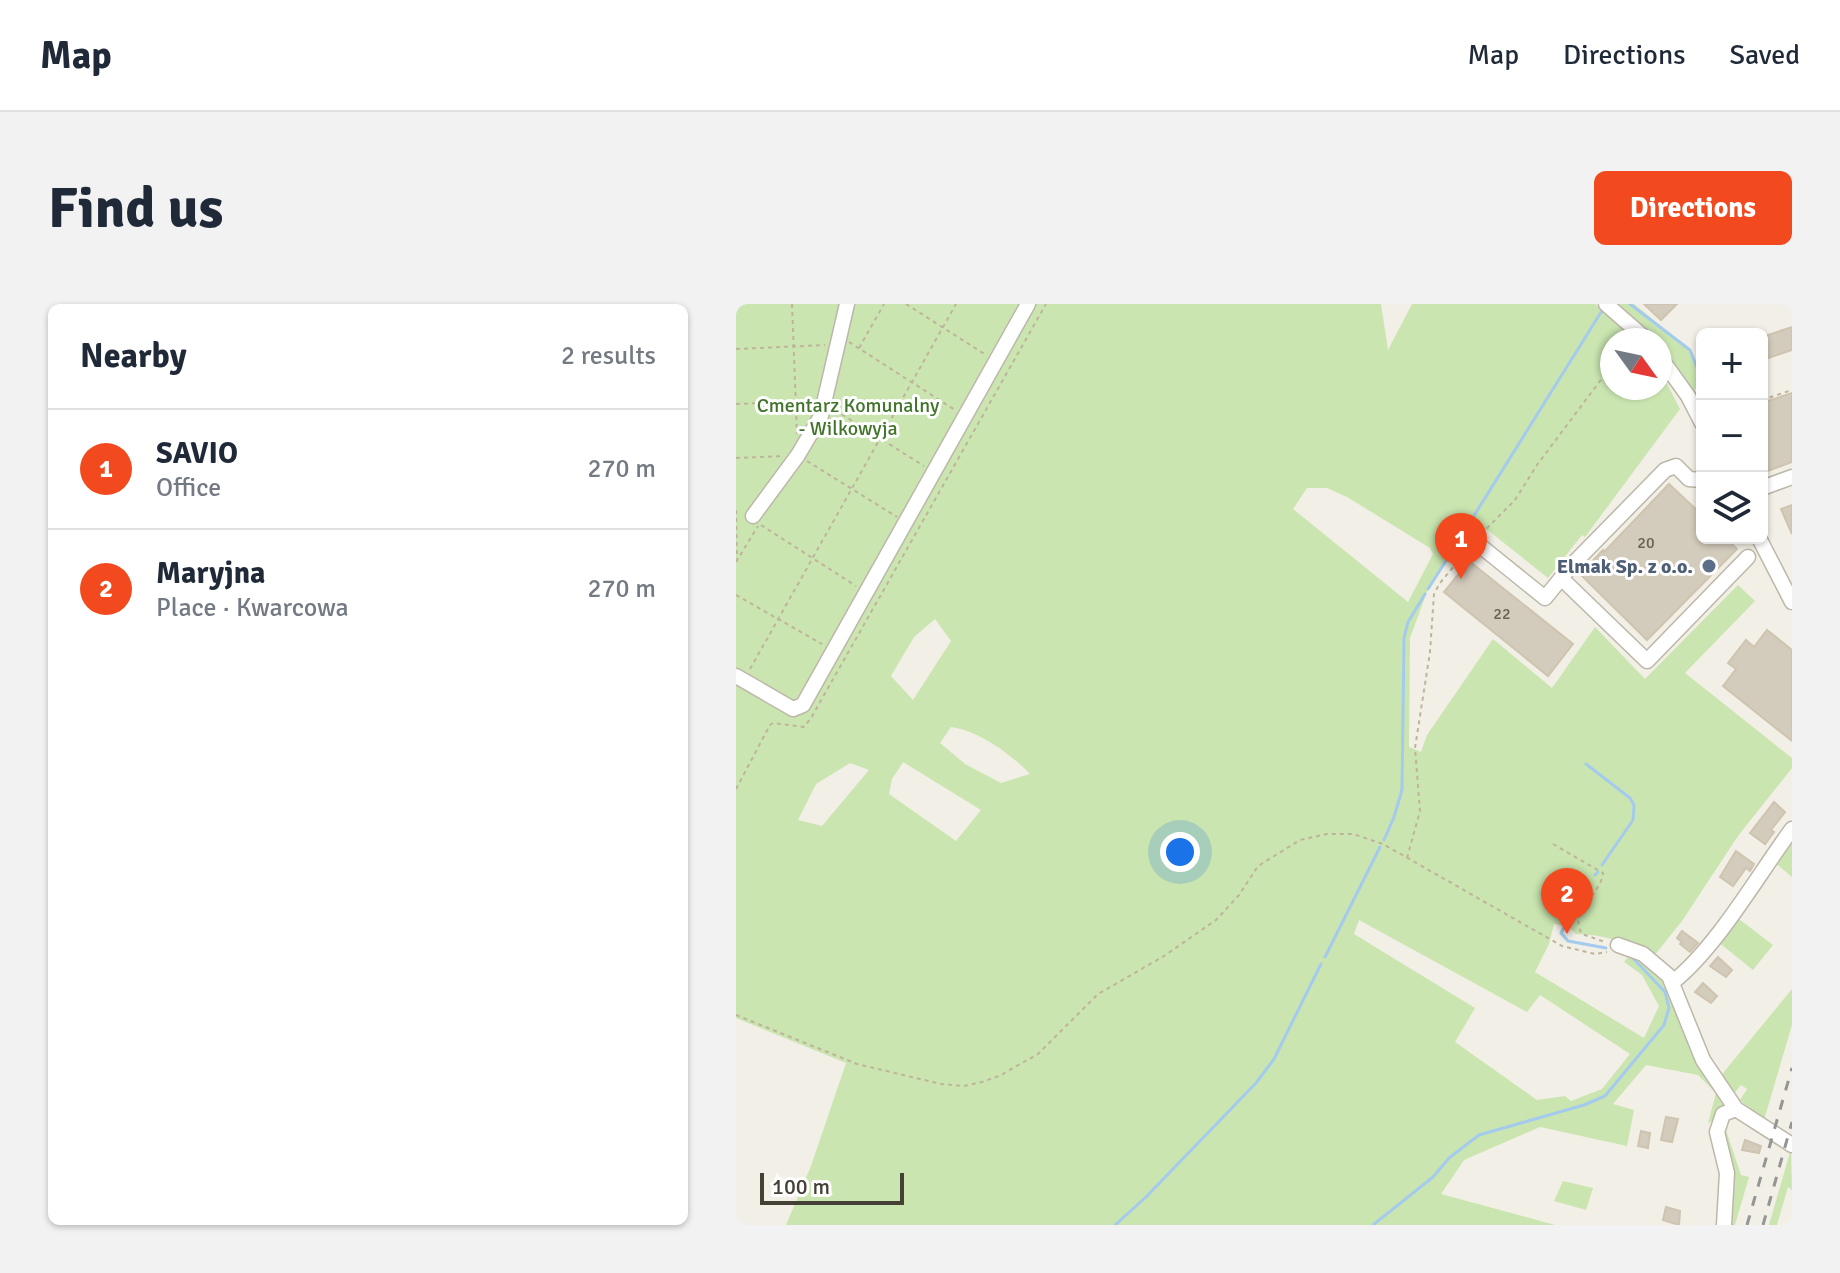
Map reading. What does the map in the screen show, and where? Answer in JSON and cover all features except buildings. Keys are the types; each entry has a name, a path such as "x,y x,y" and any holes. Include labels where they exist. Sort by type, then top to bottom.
{"street":[{"path":"753,516 798,455 825,404 847,304"},
{"path":"740,678 790,707 798,709 803,705 1028,304"},
{"path":"1606,304 1633,328"},
{"path":"1672,374 1696,411"},
{"path":"1478,544 1545,598 1665,470 1676,466 1689,479 1696,480"},
{"path":"1768,486 1792,477"},
{"path":"1762,544 1792,602"},
{"path":"1561,578 1647,661 1748,557"},
{"path":"1673,982 1707,947 1792,829"},
{"path":"1618,945 1651,959 1673,982 1703,1060 1736,1109 1792,1145"},
{"path":"1724,1225 1727,1173 1718,1125 1723,1114 1736,1109"}],"path":[{"path":"792,304 798,455"},
{"path":"859,348 884,304"},
{"path":"906,304 997,362"},
{"path":"740,678 779,619 956,304"},
{"path":"736,349 839,342 859,348 966,417"},
{"path":"1407,858 1420,811 1415,748 1436,589 1474,541 1515,500 1537,465 1600,381"},
{"path":"1768,398 1792,390"},
{"path":"736,404 825,404 934,472"},
{"path":"736,458 798,455 906,523"},
{"path":"736,510 736,563"},
{"path":"736,563 759,524 866,593"},
{"path":"736,595 833,651"},
{"path":"736,1015 857,1064 941,1084 964,1086 982,1082 1038,1054 1098,994 1164,956 1216,920 1239,895 1258,866 1300,840 1327,834 1353,834 1383,844 1562,946 1595,954 1618,945"},
{"path":"1553,844 1603,873 1601,882 1580,914 1578,928 1586,937 1618,945"}],"green space":[{"name":"Cmentarz Komunalny - Wilkowyja","path":"736,304 1381,304 1388,350 1412,304 1595,304 1621,328 1600,328 1600,400 1672,400 1672,393 1680,409 1585,537 1582,535 1548,578 1489,531 1470,525 1428,589 1410,638 1409,747 1421,752 1427,735 1493,639 1552,688 1595,627 1645,679 1738,585 1755,601 1685,673 1792,758 1792,768 1738,836 1682,921 1654,956 1626,943 1576,934 1569,927 1554,924 1549,944 1535,972 1644,1038 1659,1006 1642,975 1624,962 1632,952 1662,972 1726,1104 1715,1120 1708,1123 1716,1093 1698,1075 1646,1065 1613,1104 1634,1110 1627,1146 1540,1127 1464,1160 1441,1194 1555,1225 786,1225 811,1166 846,1063 736,1018","holes":["1307,488 1327,488 1347,497 1430,548 1433,554 1408,602 1293,509","935,619 951,641 913,700 891,676 914,637","951,727 962,729 994,744 1030,774 1001,783 965,764 940,743","903,762 981,810 956,841 889,794 892,779","850,763 869,770 822,826 798,820 816,784","1359,920 1527,1012 1540,995 1630,1054 1602,1089 1571,1101 1565,1096 1537,1100 1455,1042 1475,1008 1354,934"]},
{"path":"1615,304 1634,304 1663,328 1640,328"},
{"path":"1672,335 1689,349 1696,366 1696,388 1692,393 1672,364"},
{"path":"1792,837 1792,877 1774,862"},
{"path":"1735,916 1773,945 1753,970 1717,941"},
{"path":"1792,989 1792,1025 1764,1120 1740,1100 1747,1089 1741,1085 1733,1095 1719,1078"},
{"path":"1726,1130 1741,1175 1749,1177 1735,1225 1726,1225"},
{"path":"1791,1149 1792,1190 1788,1187 1777,1225 1769,1225"},
{"path":"1563,1181 1593,1188 1586,1210 1554,1201"}],"waterway":[{"path":"1630,304 1690,350 1696,365"},
{"path":"1460,538 1603,309"},
{"path":"1428,589 1458,542"},
{"path":"1384,840 1402,790 1404,638 1408,622 1425,594"},
{"path":"1586,764 1630,798 1634,805 1633,820 1602,865"},
{"path":"1325,957 1380,847"},
{"path":"1595,875 1598,872"},
{"path":"1587,887 1561,933 1568,941 1606,948"},
{"path":"1373,1225 1479,1135 1605,1096 1664,1025 1669,1008 1665,992 1631,956"},
{"path":"1115,1225 1256,1083 1274,1059 1321,964"}],"railway":[{"path":"1747,1225 1792,1068"},
{"path":"1763,1225 1792,1122"}],"place":[{"name":"Elmak Sp. z o.o.","path":"1709,566"},
{"name":"SAVIO","path":"1461,579"},
{"name":"Maryjna","path":"1567,934"}]}
